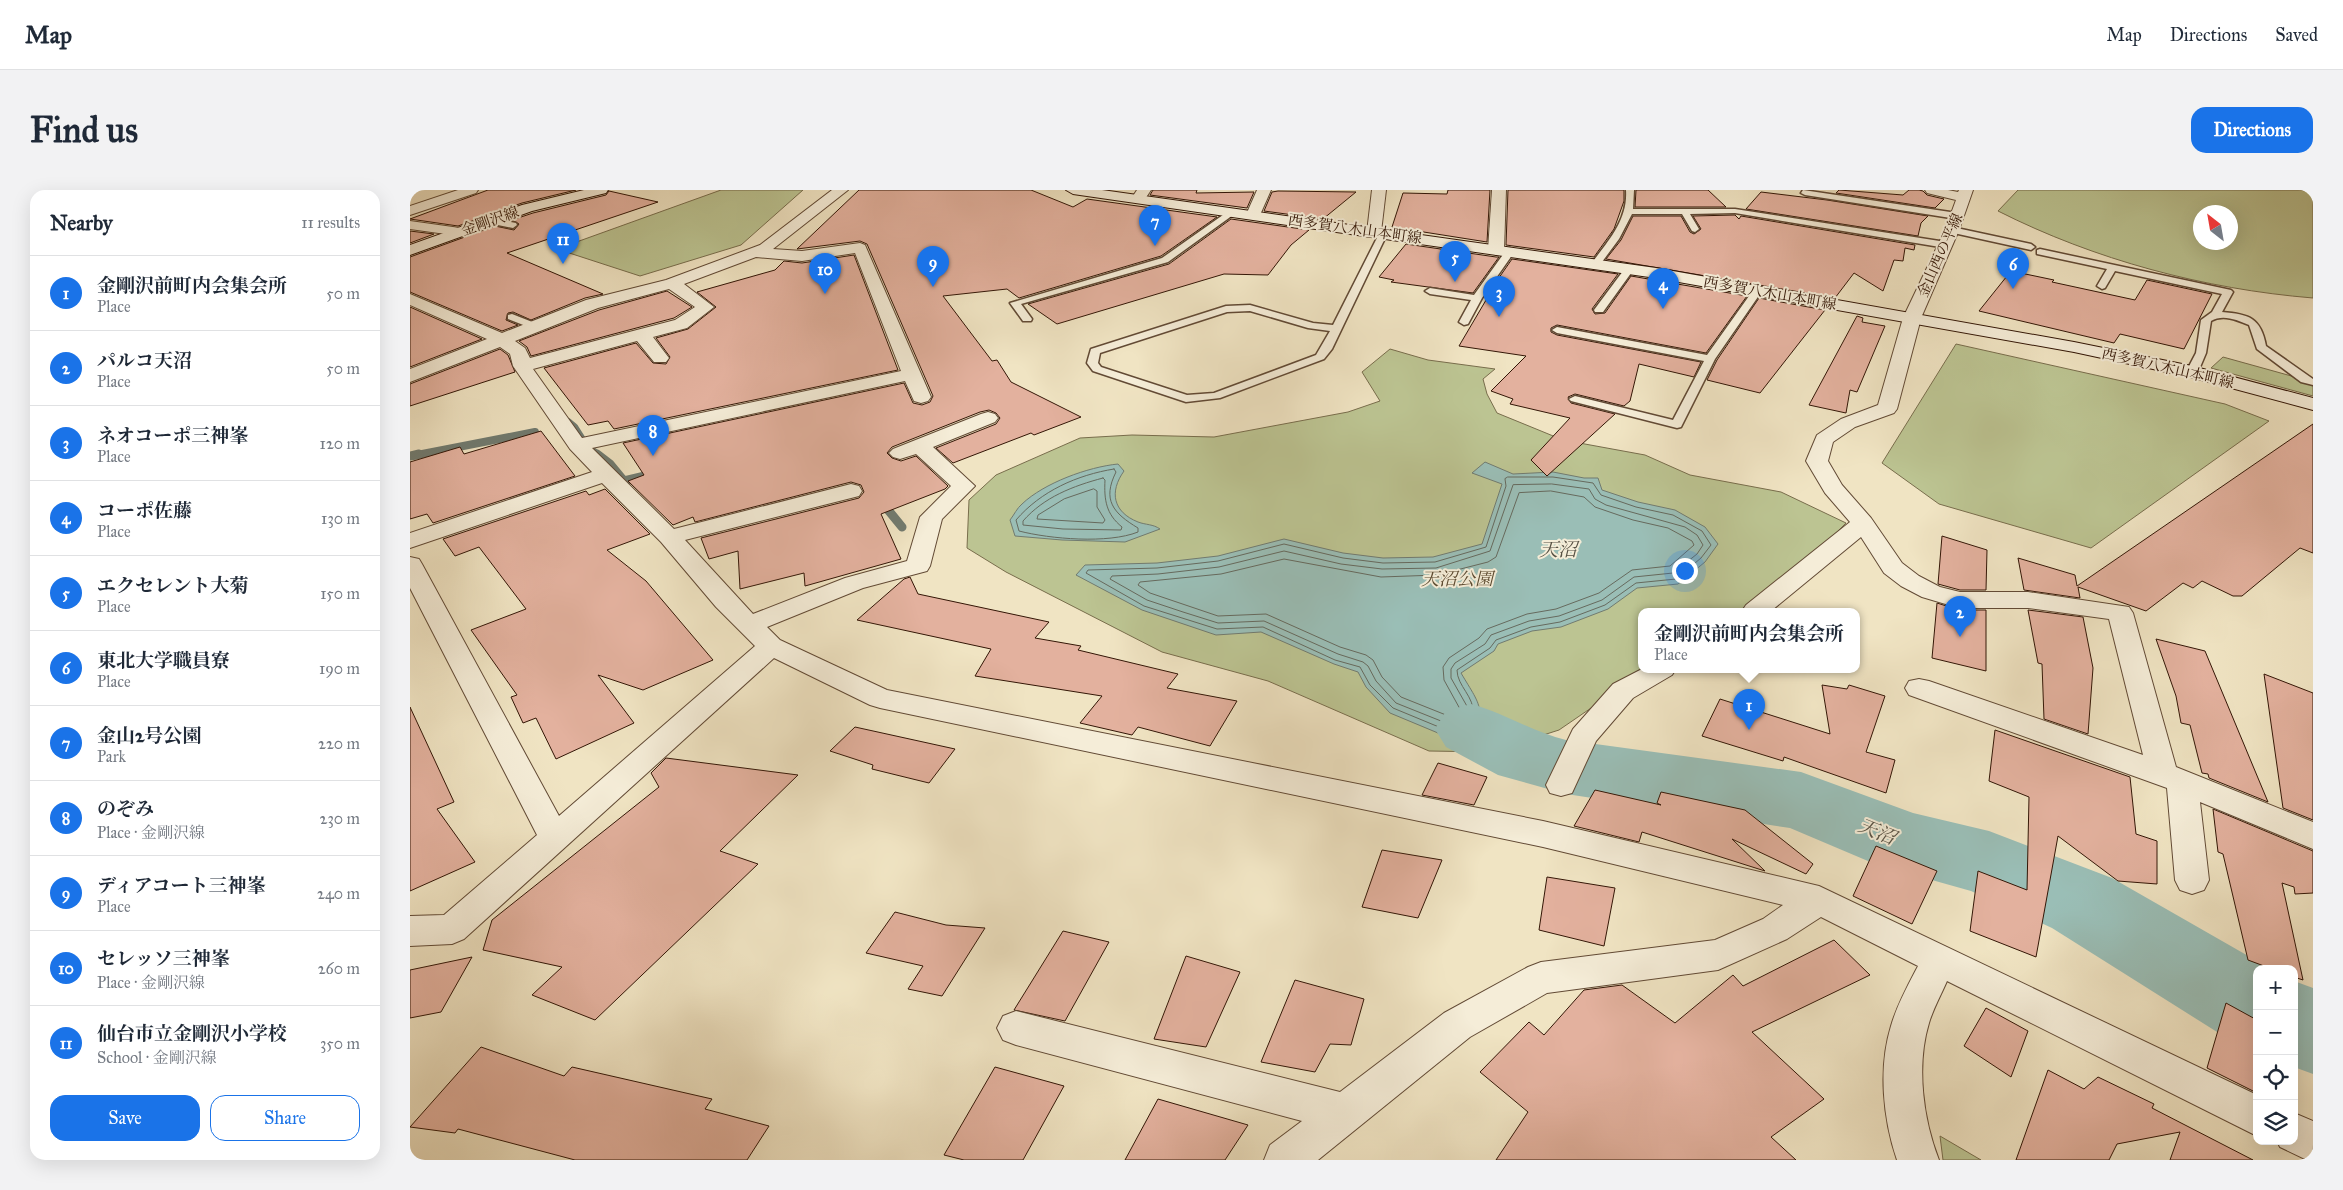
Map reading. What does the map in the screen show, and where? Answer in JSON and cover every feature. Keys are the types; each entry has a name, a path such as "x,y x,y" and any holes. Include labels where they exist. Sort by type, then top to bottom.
{"street":[{"path":"410,211 471,190"},
{"name":"金剛沢線","path":"410,250 555,200 601,190"},
{"path":"411,300 507,329 536,327 592,304 672,283 759,249 842,190"},
{"name":"西多賀八木山本町線","path":"1073,190 1141,194 1230,213 1596,264 1757,291 2074,347 2192,372 2313,404"},
{"path":"1253,215 1264,190"},
{"path":"1379,190 1379,233"},
{"path":"1498,190 1503,251"},
{"path":"1932,190 1965,194"},
{"name":"金山西の平線","path":"1863,523 1832,488 1817,461 1824,439 1848,423 1887,409 1912,318 1946,245 1965,194"},
{"path":"410,225 460,232"},
{"path":"759,249 802,256 860,248 921,397"},
{"path":"522,366 681,324 706,307 672,283"},
{"path":"507,329 519,352 522,366 576,445 669,537 760,636 880,698 1543,834 1819,900 1939,961 2253,1114"},
{"path":"410,376 507,329"},
{"path":"642,335 660,358"},
{"path":"576,445 911,374"},
{"path":"410,931 452,929 555,839 760,636 854,583 918,566 931,517 964,486 910,449 988,418"},
{"path":"410,541 606,474"},
{"path":"669,537 851,491"},
{"path":"1759,608 1863,523 1893,568 1910,581 1931,592 1959,600 2028,600 2120,613 2173,778 2192,880"},
{"path":"410,564 555,839"},
{"path":"1561,785 1583,736 1624,692 1655,673"},
{"path":"1919,688 2173,778 2313,836"},
{"path":"1285,1160 1457,1025 1541,978 1718,955 1775,929 1819,900"},
{"path":"1918,1160 1907,1114 1904,1082 1908,1031 1939,961"},
{"path":"1016,1028 1344,1113"},
{"path":"2298,1135 2313,1142"}],"lane":[{"path":"1596,264 1614,242 1628,212 1630,190"},
{"path":"1807,190 1805,193 1955,223 2036,250 2228,292 2216,314 2206,320 2200,354 2192,372"},
{"path":"1628,212 1685,212 1732,208 1946,245"},
{"path":"1685,212 1695,229"},
{"path":"1027,319 1015,303 1165,260 1230,213"},
{"path":"491,221 512,225"},
{"path":"1337,328 1312,326 1250,308 1226,309 1095,351 1092,363 1097,369 1186,399 1216,396 1320,357 1337,328 1379,233"},
{"path":"1464,322 1503,251"},
{"path":"2102,286 2113,267"},
{"path":"1599,310 1629,269"},
{"path":"1430,291 1477,298"},
{"path":"1576,399 1677,424 1710,359 1757,291"},
{"path":"2216,314 2236,316 2253,323 2258,331 2261,347 2305,380 2313,382"},
{"path":"507,329 536,327"},
{"path":"1557,330 1710,359"}],"green space":[{"path":"721,190 803,190 741,245 640,276 557,249"},
{"path":"2018,190 2299,190 2313,192 2313,298 2231,288 2151,270 2073,244 1998,211"},
{"path":"1956,344 2225,404 2269,421 2091,548 1939,504 1882,463"},
{"name":"天沼公園","path":"1390,349 1428,360 1495,369 1483,379 1487,394 1497,413 1563,440 1645,455 1690,475 1781,492 1846,523 1797,572 1743,608 1638,608 1638,673 1642,673 1559,730 1490,752 1429,751 1268,681 1162,652 1006,572 967,548 969,500 996,475 1080,438 1132,435 1214,437 1348,412 1380,401 1362,372"},
{"path":"2223,357 2313,382 2313,396 2211,368"},
{"path":"1940,1136 1981,1160 1943,1160"}],"water":[{"name":"天沼","path":"1485,462 1513,474 1553,472 1584,478 1598,478 1602,490 1638,502 1675,510 1705,527 1718,544 1705,562 1678,584 1637,588 1608,609 1561,627 1532,631 1498,644 1494,651 1461,673 1478,703 1480,711 1478,718 1473,724 1450,738 1390,713 1366,687 1358,672 1334,664 1261,632 1216,635 1142,610 1076,575 1085,565 1157,563 1218,556 1284,539 1343,553 1383,558 1433,557 1482,544 1502,484 1472,473"},
{"path":"1118,464 1124,471 1116,486 1116,501 1119,507 1130,518 1160,529 1125,542 1015,536 1010,520 1020,506 1031,496 1054,483 1080,472"}],"building":[{"path":"488,190 576,190 522,203 458,226 410,219"},
{"path":"859,190 1031,190 1073,207 1087,199 1217,217 1161,256 1019,298 1007,289 943,296 992,361 997,360 1011,382 1081,417 1034,435 1031,433 953,463 936,448 996,424 1000,418 996,413 989,410 980,412 892,447 887,453 892,458 901,461 916,456 948,486 945,489 881,514 901,559 805,586 804,573 740,589 738,551 709,559 701,538 859,498 864,492 861,485 851,482 695,522 693,517 673,525 628,481 644,475 623,443 904,383 913,403 922,405 930,402 933,396 867,244 860,241 797,249"},
{"path":"1153,190 1197,190 1196,193 1254,192 1247,208 1150,195"},
{"path":"1448,190 1490,190 1487,242 1392,227 1403,193 1447,194"},
{"path":"1508,190 1624,190 1624,201 1614,229 1594,257 1506,245"},
{"path":"1636,190 1708,190 1726,207 1635,207"},
{"path":"1839,190 1903,195 1909,190 1919,190 1927,195 1944,199 1935,208 1836,193"},
{"path":"609,191 658,202 507,253 603,294 585,298 531,320 513,312 508,313 506,320 518,325 502,331 410,292 410,257 495,226 514,230 519,224 512,220 606,195"},
{"path":"1272,192 1356,192 1323,219 1264,211"},
{"path":"1761,192 1928,216 1921,223 1918,236 1746,209"},
{"path":"1735,215 1739,219 1741,216 1915,245 1914,250 1905,248 1903,261 1894,260 1883,291 1854,273 1835,298 1606,259 1621,240 1633,216 1681,216 1690,232 1694,234 1701,229 1693,216"},
{"path":"1231,219 1309,230 1291,245 1268,275 1224,274 1057,324 1028,304 1169,264"},
{"path":"410,231 434,234 410,243"},
{"path":"1406,244 1499,257 1473,293 1391,282 1394,280 1379,277"},
{"path":"854,255 898,370 614,429 608,421 588,425 544,368 636,343 653,363 666,364 670,357 656,338 688,329 716,307 697,292 775,270 784,261 802,263"},
{"path":"1512,259 1618,274 1592,309 1595,314 1605,313 1631,276 1747,296 1706,353 1557,325 1551,328 1551,332 1557,335 1701,362 1694,377 1639,364 1630,401 1624,406 1575,394 1568,397 1571,403 1615,414 1547,476 1531,460 1570,418 1510,404 1513,399 1491,391 1526,356 1459,346 1489,295 1487,295"},
{"path":"2011,271 2135,300 2147,280 2212,294 2184,349 2120,334 2114,343 1979,311"},
{"path":"667,291 692,307 674,318 531,356 527,347 519,341 599,310"},
{"path":"1759,298 1825,310 1760,393 1707,380 1717,360"},
{"path":"410,307 482,339 410,367"},
{"path":"1857,316 1863,318 1862,322 1885,326 1857,392 1850,390 1846,413 1809,405"},
{"path":"500,349 508,355 515,372 410,406 410,384"},
{"path":"2313,424 2313,553 2300,548 2242,596 2233,596 2202,581 2193,588 2183,583 2146,611 2078,587 2080,598 2024,590 2018,558 2075,575 2077,586"},
{"path":"541,431 575,476 433,523 427,514 410,519 410,462 460,447 464,454"},
{"path":"605,489 650,534 607,550 646,581 713,660 643,690 598,675 634,723 556,759 536,718 523,723 511,697 517,695 471,630 526,609 479,547 455,556 443,539 586,491 589,495"},
{"path":"1942,536 1987,550 1986,590 1960,590 1938,584"},
{"path":"910,577 918,594 1049,622 1035,638 1081,646 1078,650 1178,674 1167,688 1237,701 1210,746 1138,727 1132,735 1080,723 1102,696 975,676 991,649 857,620 904,579"},
{"path":"1937,603 1959,610 1986,610 1986,671 1932,658"},
{"path":"2028,610 2083,617 2093,668 2088,734 2044,719 2042,664 2038,663"},
{"path":"2156,639 2205,651 2268,802 2209,778 2208,774 2202,773 2190,725 2181,723 2176,696"},
{"path":"2264,674 2313,693 2313,820 2283,808"},
{"path":"1822,685 1847,689 1849,685 1885,696 1866,752 1895,760 1886,793 1784,757 1783,761 1702,736 1720,699 1830,734"},
{"path":"410,707 454,802 437,809 475,862 410,891"},
{"path":"855,727 955,749 929,783 872,769 873,765 830,751"},
{"path":"1995,730 2130,777 2136,834 2157,841 2157,884 2118,881 2058,836 2036,957 1970,931 1978,871 2027,890 2029,797 1989,781"},
{"path":"666,758 798,775 720,851 758,864 595,1020 532,995 562,967 483,950 492,920 659,787 651,773"},
{"path":"1438,763 1487,777 1474,805 1422,795"},
{"path":"1595,790 1661,805 1657,803 1661,792 1745,810 1813,864 1806,874 1732,839 1765,871 1642,832 1639,842 1574,826"},
{"path":"2213,809 2313,851 2313,893 2295,894 2294,887 2282,883 2303,980 2298,978 2298,965 2261,965 2248,960 2223,854 2218,852"},
{"path":"1876,846 1937,871 1912,924 1853,896"},
{"path":"1382,850 1442,860 1418,918 1362,907"},
{"path":"1547,877 1615,888 1604,946 1539,930"},
{"path":"895,912 946,925 985,928 942,996 908,989 923,966 866,953"},
{"path":"1063,931 1109,942 1065,1021 1014,1010"},
{"path":"1834,940 1870,975 1752,1032 1824,1099 1771,1137 1796,1160 1496,1160 1528,1112 1480,1072 1529,1022 1544,1035 1584,990 1622,985 1675,1023 1733,975 1743,986"},
{"path":"1186,956 1240,972 1206,1047 1154,1039"},
{"path":"472,957 441,1012 410,1018 410,970"},
{"path":"1295,980 1364,999 1351,1045 1330,1044 1315,1072 1261,1062"},
{"path":"2226,1003 2253,1018 2253,1091 2207,1068"},
{"path":"1986,1008 2028,1031 2011,1077 1964,1046"},
{"path":"481,1047 564,1076 572,1067 712,1099 705,1109 769,1126 747,1160 575,1160 458,1129 455,1133 410,1127"},
{"path":"995,1067 1064,1086 1023,1160 964,1160 944,1155"},
{"path":"2048,1070 2084,1089 2098,1077 2154,1104 2152,1108 2253,1160 2170,1160 2180,1132 2117,1144 2109,1160 2016,1160"},
{"path":"1158,1099 1248,1125 1225,1160 1125,1160"}],"waterway":[{"path":"568,422 574,427 586,446 599,456"},
{"path":"412,456 535,432"},
{"path":"410,456 419,454"},
{"path":"597,454 610,464 624,481 645,476"},
{"path":"880,500 902,527"},
{"name":"天沼","path":"1471,729 1524,756 1566,767 1801,801 1903,842 1989,863 2082,903 2253,1006"},
{"name":"天沼","path":"2298,1025 2313,1031"}],"place":[{"name":"金山2号公園","path":"1155,246"},
{"name":"仙台市立金剛沢小学校","path":"563,264"},
{"name":"エクセレント大菊","path":"1455,282"},
{"name":"ディアコート三神峯","path":"933,287"},
{"name":"東北大学職員寮","path":"2013,289"},
{"name":"セレッソ三神峯","path":"825,294"},
{"name":"コーポ佐藤","path":"1663,309"},
{"name":"ネオコーポ三神峯","path":"1499,317"},
{"name":"のぞみ","path":"653,456"},
{"name":"パルコ天沼","path":"1960,637"},
{"name":"金剛沢前町内会集会所","path":"1749,730"}]}
